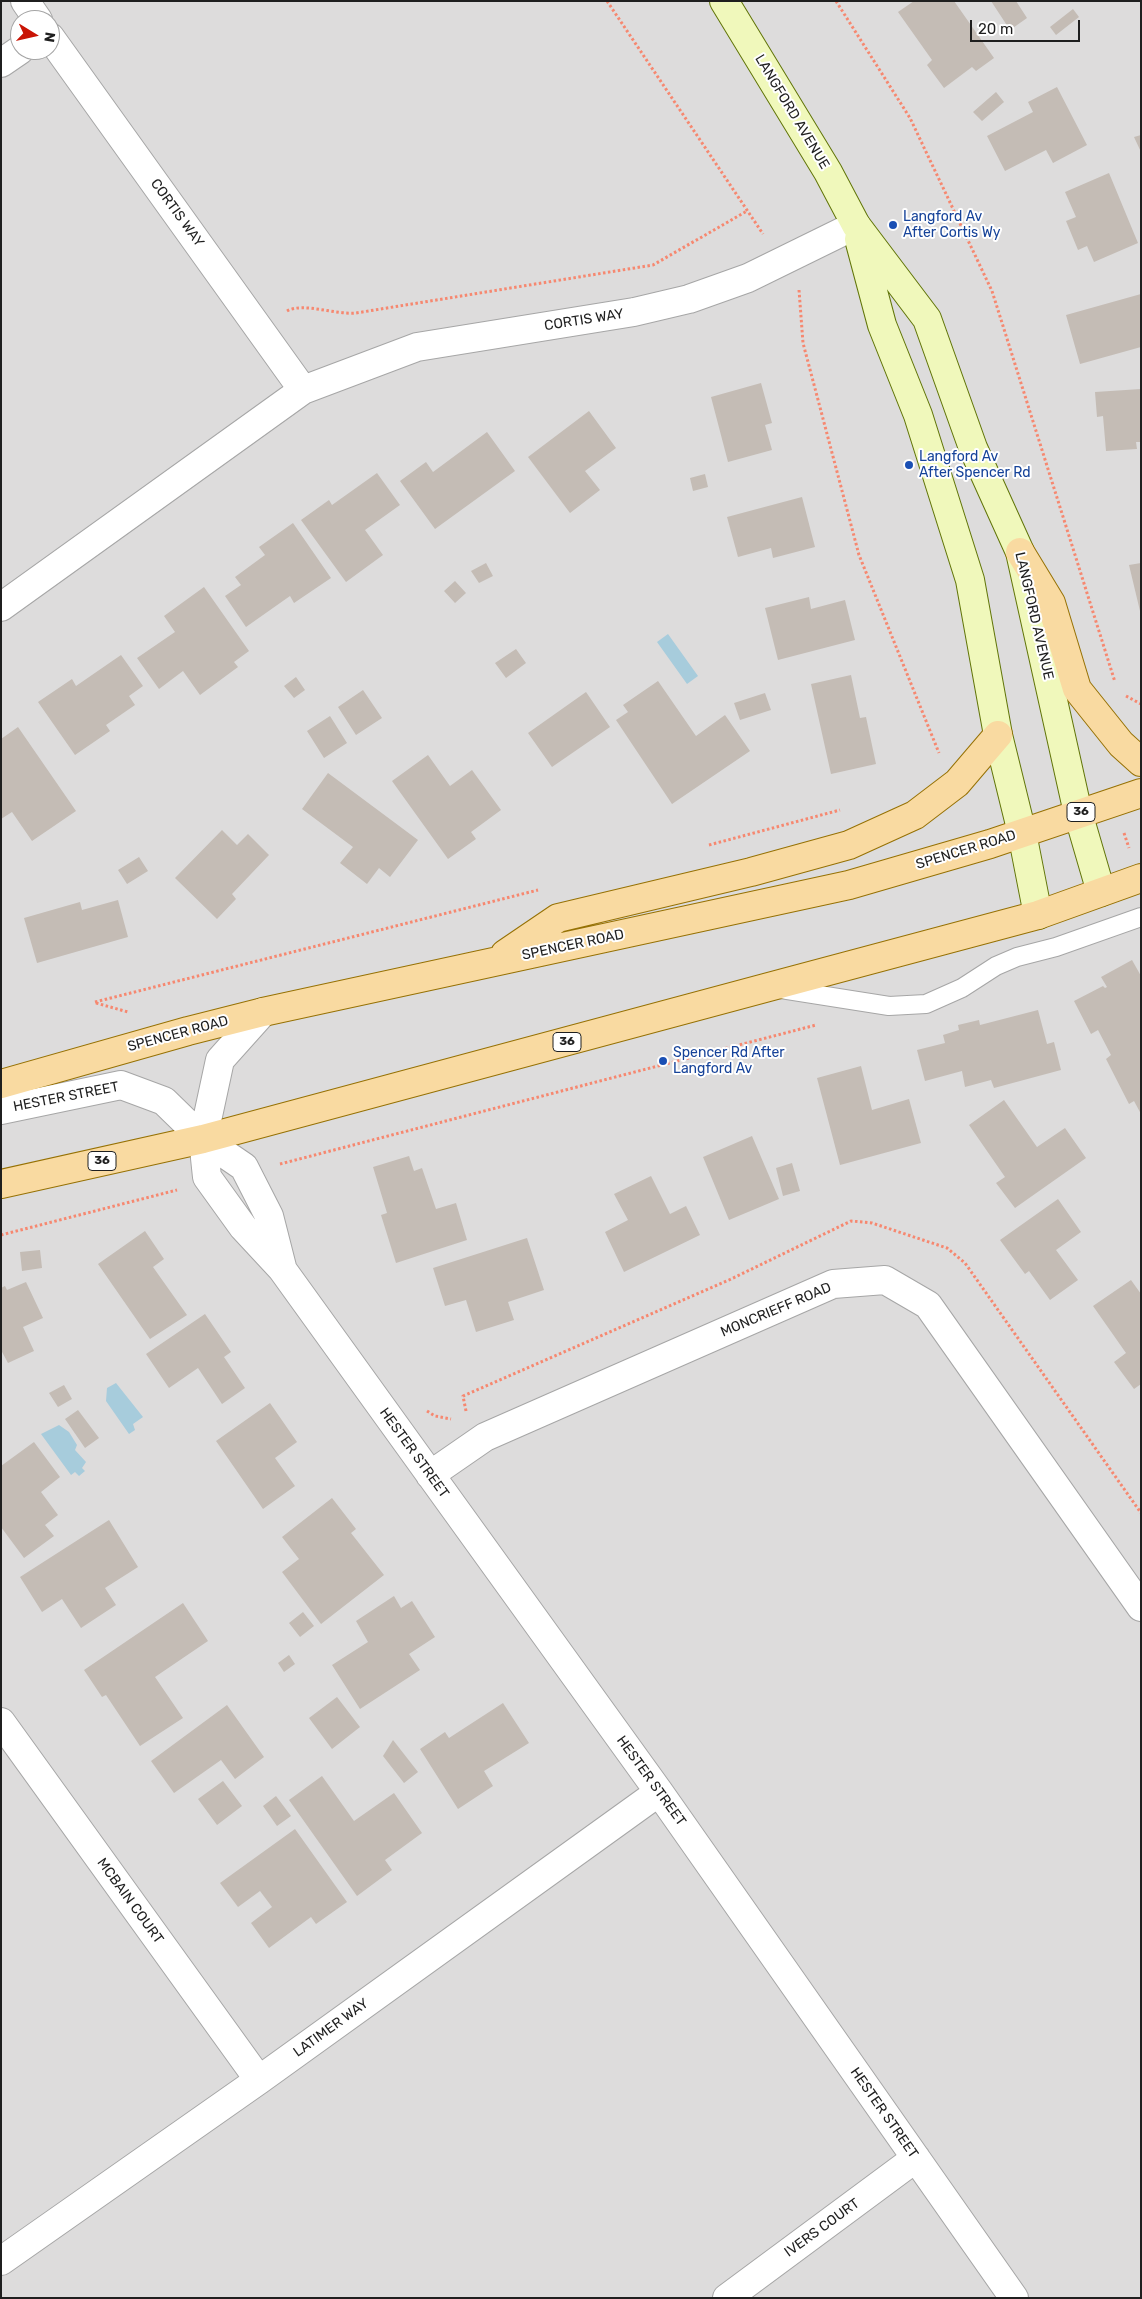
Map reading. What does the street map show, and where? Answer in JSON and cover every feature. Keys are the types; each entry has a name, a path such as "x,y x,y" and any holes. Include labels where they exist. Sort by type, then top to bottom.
{"main road":[{"name":"LANGFORD AVENUE","path":"724,1 828,172 856,225 927,319 973,448 1020,552 1078,813 1101,892"},
{"name":"LANGFORD AVENUE","path":"856,225 882,325 918,415 970,580 998,735 1022,833 1038,915"},
{"path":"1020,552 1052,603 1077,689 1121,744 1141,762"},
{"path":"491,963 558,918 751,872 848,845 907,819 957,783 998,735"},
{"name":"SPENCER ROAD","path":"1,1084 188,1031 263,1012 849,885 1022,833 1141,793"},
{"name":"36","path":"1,1184 203,1139 1038,915 1141,878"}],"street":[{"name":"CORTIS WAY","path":"60,51 303,390"},
{"name":"CORTIS WAY","path":"1,607 303,390 417,347 634,312 688,299 748,278 856,225"},
{"name":"HESTER STREET","path":"263,1012 220,1060 203,1139 207,1177 243,1227 282,1269 659,1792 1014,2298"},
{"name":"HESTER STREET","path":"1,1110 121,1085 164,1100 203,1139 244,1167 269,1216 282,1269"},
{"name":"MONCRIEFF ROAD","path":"430,1475 484,1438 833,1284 884,1280 928,1305 1141,1607"},
{"name":"MCBAIN COURT","path":"1,1722 258,2080"},
{"name":"LATIMER WAY","path":"1,2261 258,2080 659,1792"},
{"name":"IVERS COURT","path":"727,2298 916,2158"}],"lane":[{"path":"765,988 790,990 889,1006 926,1004 962,988 996,966 1017,957 1056,947 1141,917"}],"path":[{"path":"607,1 764,237"},
{"path":"836,1 910,118 992,291 1118,691"},
{"path":"799,285 803,343 859,555 942,760"},
{"path":"708,846 841,810"},
{"path":"95,1002 539,890"},
{"path":"246,1172 822,1023"},
{"path":"1,1236 210,1181"}],"shaded area":[{"path":"1,1 1141,1 1141,2298 1,2298"}],"water":[{"path":"668,634 698,676 687,684 657,642"},
{"path":"116,1383 143,1417 133,1424 135,1430 129,1434 106,1401 107,1388"},
{"path":"59,1425 69,1432 77,1445 75,1450 86,1462 82,1468 85,1471 79,1476 75,1472 71,1475 41,1434"}],"building":[{"path":"914,1 954,1 994,58 976,71 972,67 944,88 927,65 932,60 898,12"},
{"path":"991,1 1016,1 1027,18 1010,30"},
{"path":"1073,9 1079,17 1056,35 1050,27"},
{"path":"1057,87 1087,145 1053,163 1046,150 1005,171 987,136 1033,112 1028,102"},
{"path":"996,92 1004,102 982,121 973,112"},
{"path":"1141,135 1141,152 1134,137"},
{"path":"1109,173 1138,243 1094,262 1087,246 1078,250 1066,221 1076,217 1065,192"},
{"path":"1141,294 1141,347 1080,364 1066,315"},
{"path":"761,383 772,423 765,425 772,450 728,462 711,397"},
{"path":"1141,389 1141,442 1136,442 1137,449 1106,451 1103,416 1097,417 1095,392"},
{"path":"589,411 616,448 585,471 600,490 570,513 528,457"},
{"path":"487,432 515,471 435,529 400,481 426,462 433,472"},
{"path":"377,473 400,505 365,530 383,555 346,582 301,520 329,500 332,505"},
{"path":"705,474 708,487 693,491 690,478"},
{"path":"802,497 815,547 773,558 771,548 738,557 727,517"},
{"path":"293,523 331,578 294,603 290,596 246,627 225,596 241,585 235,577 265,555 259,547"},
{"path":"486,563 493,576 479,583 471,571"},
{"path":"1141,563 1141,611 1140,611 1129,565"},
{"path":"455,581 466,593 455,603 444,591"},
{"path":"204,587 249,651 234,662 238,667 200,695 183,671 159,689 137,658 175,632 164,616"},
{"path":"809,597 811,609 845,600 855,640 778,660 765,608"},
{"path":"516,649 526,663 506,678 495,663"},
{"path":"121,655 143,686 129,696 135,705 106,725 110,731 75,755 38,702 72,679 76,686"},
{"path":"851,675 860,718 866,717 876,764 831,774 811,684"},
{"path":"296,677 305,690 294,698 284,686"},
{"path":"658,681 696,736 725,715 750,751 672,804 616,720 628,712 623,705"},
{"path":"363,690 382,718 356,735 338,707"},
{"path":"586,692 610,727 552,767 528,733"},
{"path":"765,693 771,710 740,720 734,703"},
{"path":"330,716 347,743 324,758 307,731"},
{"path":"18,727 76,811 32,841 12,812 1,819 1,739"},
{"path":"428,755 450,786 472,770 501,810 471,832 476,839 448,859 392,781"},
{"path":"328,773 418,840 390,877 379,868 367,884 340,863 353,847 302,809"},
{"path":"222,830 237,845 248,834 269,855 232,894 236,899 217,919 175,878"},
{"path":"139,857 148,871 127,884 118,870"},
{"path":"118,900 128,937 37,963 24,918 80,902 82,910"},
{"path":"1132,960 1141,976 1141,1114 1134,1101 1129,1104 1106,1059 1111,1055 1098,1030 1091,1034 1074,1001 1103,986 1107,987 1101,977"},
{"path":"1038,1010 1047,1044 1054,1042 1061,1070 994,1088 991,1080 965,1087 962,1071 925,1081 917,1050 945,1043 943,1035 959,1030 958,1025 979,1020 980,1025"},
{"path":"861,1066 872,1110 909,1099 921,1143 840,1165 817,1078"},
{"path":"1004,1100 1037,1147 1065,1128 1086,1158 1015,1208 996,1183 1005,1177 969,1125"},
{"path":"752,1136 779,1199 729,1220 703,1157"},
{"path":"409,1156 414,1171 422,1168 436,1209 456,1203 467,1240 396,1263 381,1215 387,1213 373,1167"},
{"path":"792,1163 800,1191 783,1196 776,1168"},
{"path":"651,1176 670,1214 686,1206 700,1235 624,1272 605,1232 628,1220 614,1194"},
{"path":"1058,1199 1081,1232 1056,1250 1078,1280 1050,1300 1029,1271 1025,1274 1000,1240"},
{"path":"145,1231 164,1259 153,1267 187,1315 150,1339 98,1264"},
{"path":"527,1238 544,1290 508,1302 514,1320 476,1332 466,1300 445,1306 433,1268"},
{"path":"40,1250 42,1268 22,1271 20,1252"},
{"path":"1131,1280 1141,1294 1141,1384 1134,1389 1114,1362 1126,1353 1093,1306"},
{"path":"26,1282 43,1318 23,1327 34,1351 8,1363 1,1350 1,1288 5,1286 7,1290"},
{"path":"205,1314 231,1352 224,1357 245,1388 222,1404 198,1368 169,1388 146,1354"},
{"path":"64,1385 72,1399 58,1407 49,1393"},
{"path":"270,1403 297,1442 275,1458 295,1486 263,1509 216,1441"},
{"path":"78,1410 99,1438 85,1448 65,1419"},
{"path":"34,1442 60,1477 41,1492 58,1515 45,1525 54,1536 24,1558 1,1527 1,1466"},
{"path":"332,1498 356,1529 351,1533 384,1575 321,1624 282,1572 299,1559 282,1537"},
{"path":"109,1520 138,1567 105,1588 116,1605 81,1628 62,1599 42,1612 20,1577"},
{"path":"394,1596 401,1608 412,1601 435,1637 409,1654 420,1670 360,1709 332,1665 368,1642 356,1621"},
{"path":"183,1603 208,1641 155,1677 183,1718 140,1746 106,1695 102,1697 84,1670"},
{"path":"303,1612 314,1626 300,1637 289,1623"},
{"path":"289,1655 295,1664 284,1672 278,1663"},
{"path":"337,1697 360,1727 332,1749 309,1718"},
{"path":"503,1703 529,1743 484,1771 493,1786 458,1809 420,1749 445,1732 449,1738"},
{"path":"227,1705 264,1757 235,1779 221,1760 174,1793 151,1761"},
{"path":"393,1740 418,1772 404,1783 383,1756"},
{"path":"322,1776 354,1821 394,1793 422,1833 385,1860 392,1870 357,1896 289,1800"},
{"path":"223,1781 242,1806 217,1825 198,1799"},
{"path":"276,1796 291,1816 277,1826 263,1806"},
{"path":"295,1829 347,1902 316,1924 311,1917 269,1948 251,1923 272,1907 260,1891 238,1907 220,1883"}],"place":[{"name":"Langford Av After Cortis Wy","path":"893,225"},
{"name":"Langford Av After Spencer Rd","path":"909,465"},
{"name":"Spencer Rd After Langford Av","path":"663,1061"}]}
